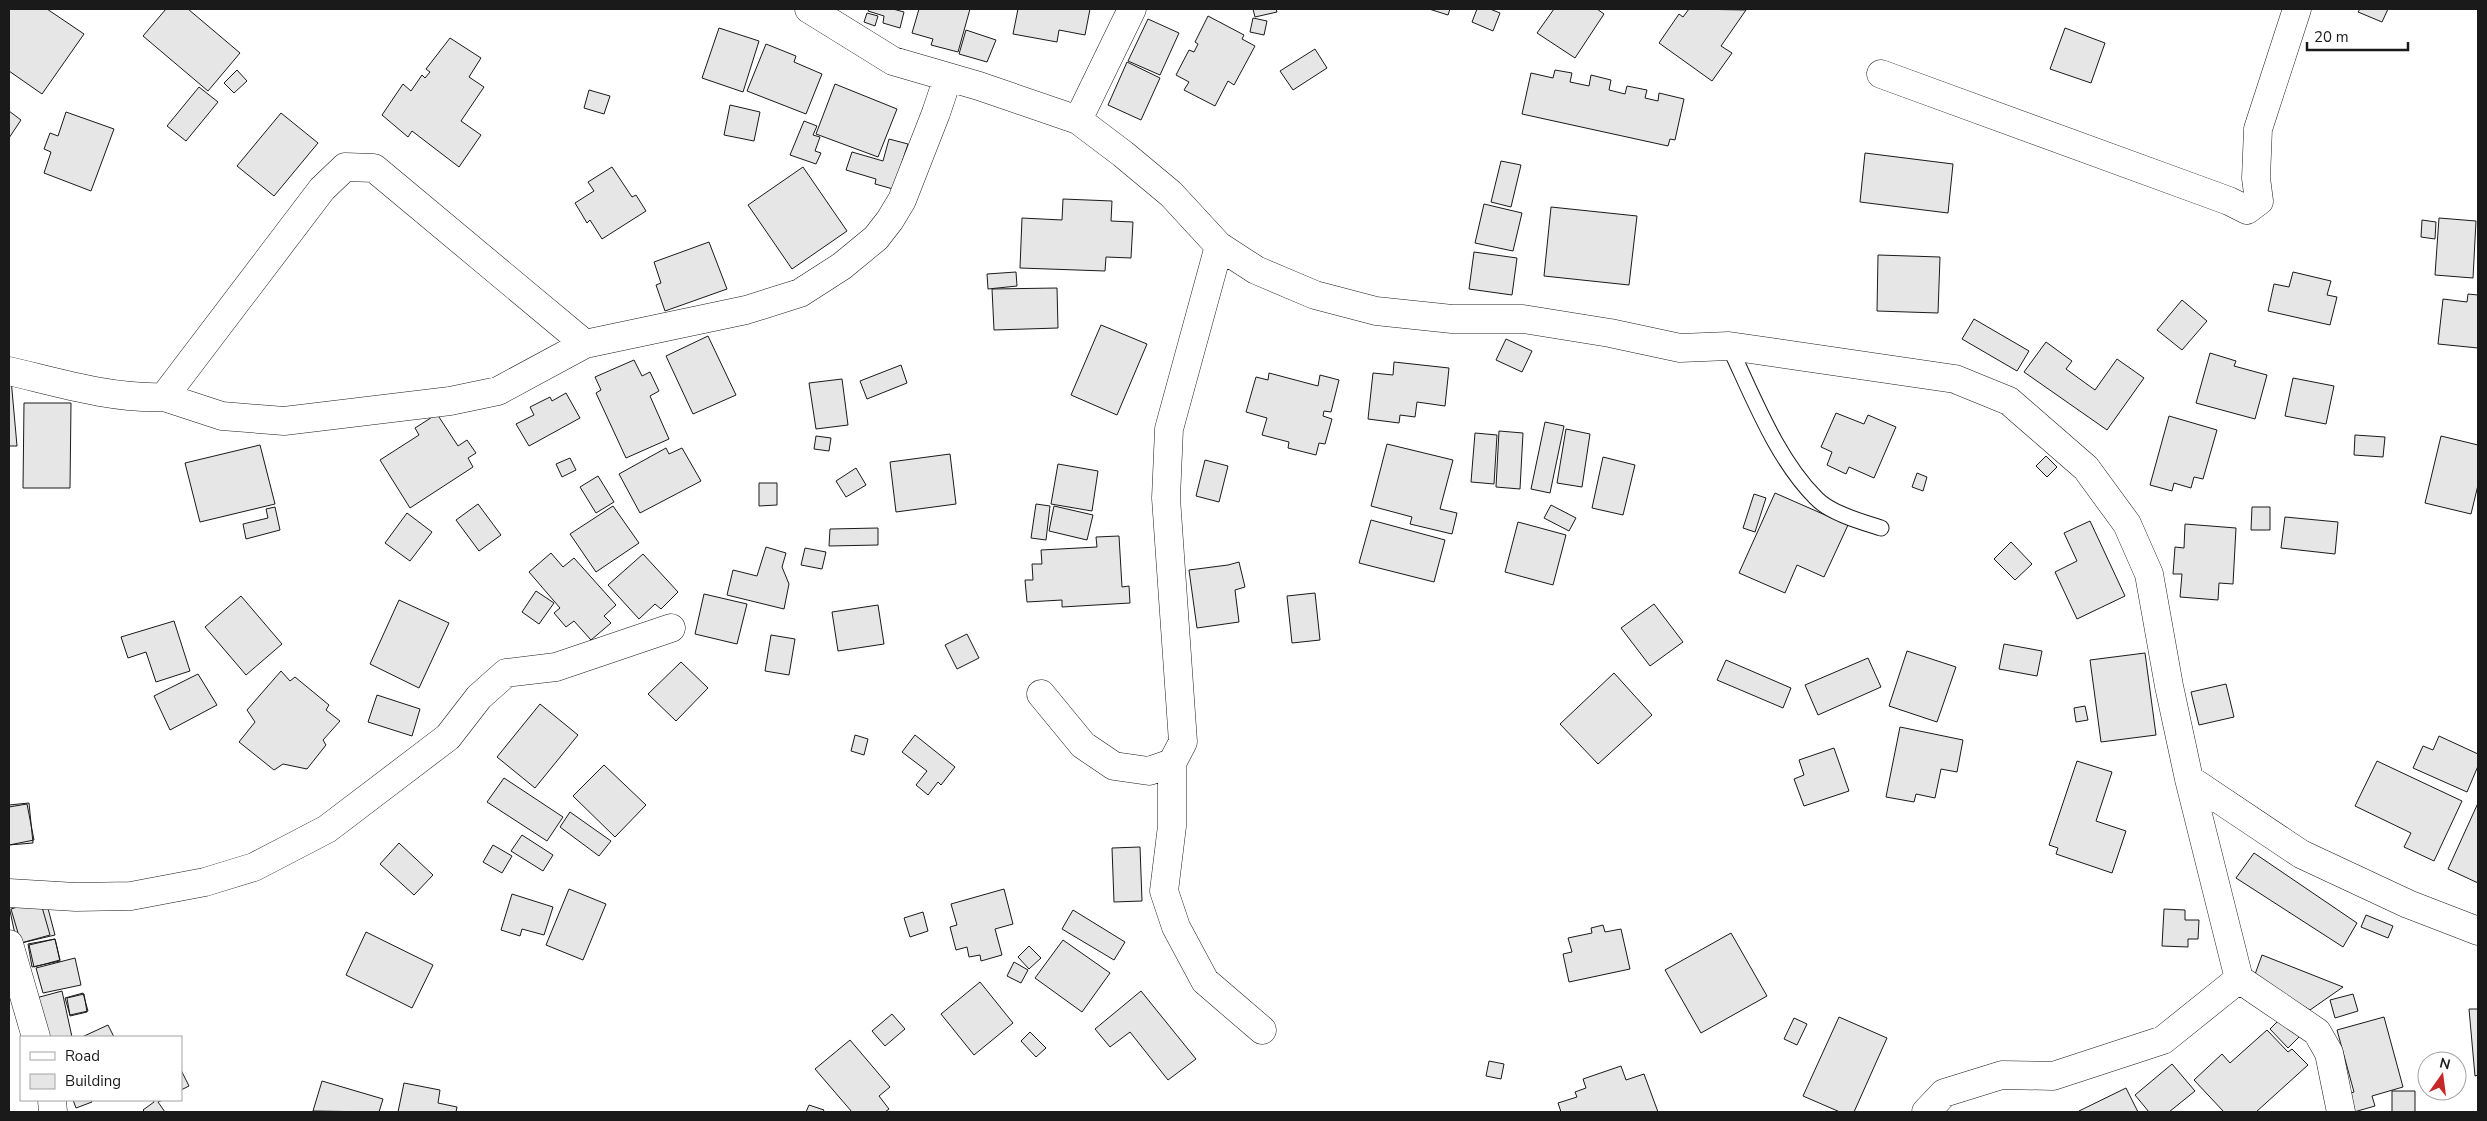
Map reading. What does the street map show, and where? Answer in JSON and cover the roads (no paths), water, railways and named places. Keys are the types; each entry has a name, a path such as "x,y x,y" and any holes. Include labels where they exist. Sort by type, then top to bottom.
{"street":[{"path":"809,9 892,61 948,77 1078,120 1171,194 1219,246 1256,270 1315,294 1376,311 1452,319 1523,319 1610,333 1680,348 1729,346 1955,379 2009,400 2086,468 2127,524 2149,574 2169,686 2189,779 2239,979 2317,1032 2329,1052 2341,1112"},
{"path":"1078,120 1132,9"},
{"path":"1882,74 2229,201 2247,210 2259,201 2256,178 2258,129 2297,9"},
{"path":"9,371 110,395 142,398 164,397 222,416 284,421 450,401 498,391 585,344 746,310 800,293 842,266 876,238 902,200 948,77"},
{"path":"164,397 322,189 345,167 374,168 585,344"},
{"path":"1219,246 1169,429 1166,498 1183,742 1172,763 1172,826 1164,891 1176,927 1204,981 1262,1030"},
{"path":"9,892 76,897 131,896 205,882 254,867 327,829 448,737 479,697 506,673 556,667 671,628"},
{"path":"1041,694 1084,745 1114,766 1149,771 1172,763"},
{"path":"2189,779 2301,854 2408,904 2478,931"},
{"path":"9,944 36,1036"},
{"path":"1926,1112 1944,1093 1994,1077 2002,1075 2053,1076 2163,1040 2239,979"}],"lane":[{"path":"1729,346 1777,447 1816,499 1847,517 1881,528"}]}
